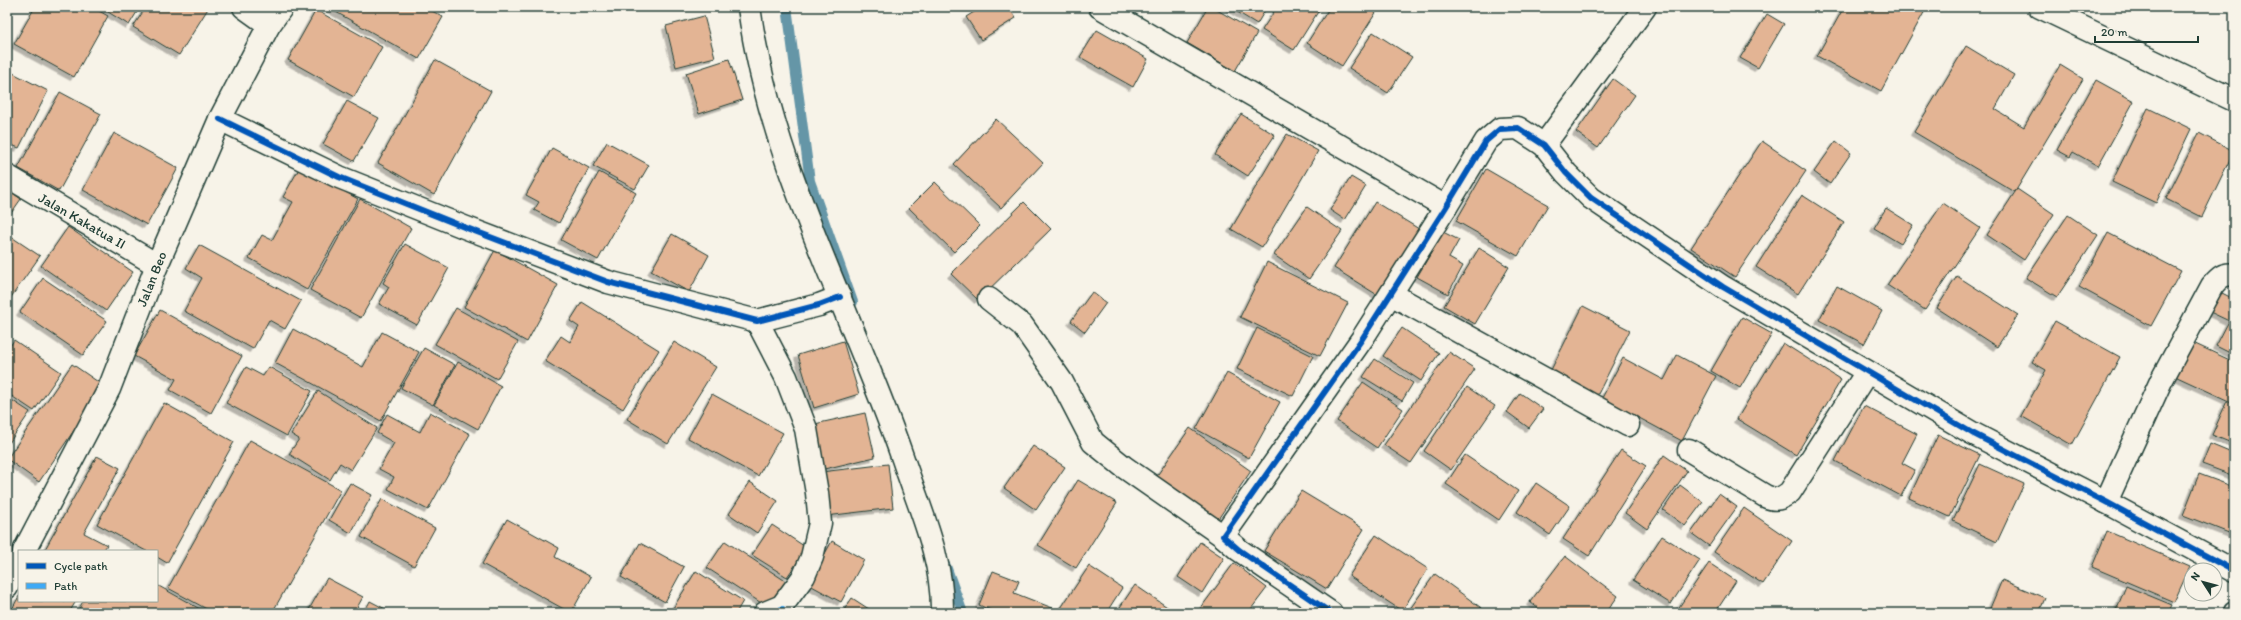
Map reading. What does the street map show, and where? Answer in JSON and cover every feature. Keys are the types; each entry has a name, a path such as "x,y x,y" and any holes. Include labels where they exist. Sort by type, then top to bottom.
{"street":[{"path":"244,7 269,25"},
{"name":"Jalan Beo","path":"25,550 109,389 157,265 220,119 269,25 282,7"},
{"path":"749,7 754,49 787,168 889,418 932,540 942,588 942,613"},
{"path":"1100,7 1446,207"},
{"path":"1544,145 1645,7"},
{"path":"2040,7 2234,100"},
{"path":"220,119 339,177 464,228 593,276 757,321 820,305 840,297"},
{"path":"1223,536 1362,339 1486,141 1500,129 1518,128 1544,145 1566,173 1597,202 1723,287 1972,433 2106,502 2234,571"},
{"name":"Jalan Kakatua II","path":"7,176 157,265"},
{"path":"2106,502 2161,381 2212,286 2220,277 2229,274 2234,275"},
{"path":"1391,294 1628,425"},
{"path":"989,299 1022,325 1062,382 1093,442 1124,467 1223,536 1239,550 1331,613"},
{"path":"757,321 786,377 806,429 817,493 820,523 812,557 804,576 782,606 765,613"},
{"path":"1689,450 1765,496 1774,500 1780,499 1790,492 1867,372"},
{"path":"7,587 18,564"}],"building":[{"path":"35,7 92,7 108,16 74,77 14,44"},
{"path":"100,7 140,7 129,25"},
{"path":"146,7 209,7 179,55 133,27"},
{"path":"327,7 425,7 443,17 419,59"},
{"path":"982,7 1008,7 1016,18 981,40 966,17"},
{"path":"1208,7 1212,7 1257,33 1235,71 1187,43"},
{"path":"1229,7 1267,7 1257,24"},
{"path":"1277,7 1321,7 1294,50 1262,30"},
{"path":"1330,7 1371,7 1377,11 1342,66 1307,43"},
{"path":"1844,7 1927,7 1881,91 1817,56"},
{"path":"316,10 382,47 354,97 288,60"},
{"path":"1767,14 1784,24 1758,68 1740,58"},
{"path":"704,16 715,57 676,67 666,26"},
{"path":"1097,30 1148,59 1133,87 1080,57"},
{"path":"1373,32 1412,57 1388,93 1349,68"},
{"path":"1966,46 2014,75 1995,109 2024,127 2060,65 2083,79 2015,192 1914,132"},
{"path":"729,59 742,100 699,114 686,73"},
{"path":"435,60 491,91 434,195 378,163"},
{"path":"7,70 48,91 19,148 7,143"},
{"path":"1613,79 1635,95 1598,148 1576,132"},
{"path":"2096,80 2134,101 2098,166 2073,152 2070,157 2057,150"},
{"path":"60,92 101,114 59,191 18,168"},
{"path":"347,101 379,118 354,161 323,144"},
{"path":"2148,108 2191,129 2156,203 2112,182"},
{"path":"1241,114 1275,135 1248,176 1215,155"},
{"path":"996,119 1043,163 1001,208 954,164"},
{"path":"114,133 178,168 147,225 83,190"},
{"path":"2199,133 2234,151 2202,217 2166,199"},
{"path":"1287,134 1318,151 1262,247 1231,229"},
{"path":"1762,141 1806,171 1735,277 1691,248"},
{"path":"1836,141 1851,153 1830,184 1814,172"},
{"path":"607,142 649,165 635,189 593,166"},
{"path":"552,148 589,168 559,223 534,210 539,202 526,195"},
{"path":"300,167 358,199 307,290 249,258 262,235 272,240 293,202 283,197"},
{"path":"1486,169 1548,205 1518,256 1456,221"},
{"path":"599,172 636,193 598,260 561,240"},
{"path":"1351,177 1366,186 1345,220 1330,210"},
{"path":"935,182 980,226 954,252 909,208"},
{"path":"7,189 21,199 7,219"},
{"path":"2017,189 2054,214 2024,260 1987,235"},
{"path":"1802,195 1844,222 1798,294 1756,267"},
{"path":"360,199 411,228 361,318 310,290"},
{"path":"1024,202 1051,229 978,300 951,274"},
{"path":"1375,202 1419,229 1379,296 1334,268"},
{"path":"1943,203 1980,228 1925,310 1887,285"},
{"path":"1307,207 1342,231 1309,279 1274,255"},
{"path":"1886,208 1913,225 1901,244 1874,228"},
{"path":"2068,215 2098,235 2057,297 2026,278"},
{"path":"68,227 133,272 106,311 41,266"},
{"path":"1443,232 1459,240 1449,258 1463,266 1448,294 1417,277"},
{"path":"2108,233 2181,271 2151,326 2079,287"},
{"path":"7,234 40,256 7,303"},
{"path":"672,234 709,255 689,292 651,271"},
{"path":"405,244 449,268 417,325 379,304 389,287 383,283"},
{"path":"199,245 301,301 285,329 269,320 253,349 184,311 202,278 186,268"},
{"path":"1479,248 1509,267 1475,324 1444,306"},
{"path":"495,250 558,285 527,342 464,307"},
{"path":"1267,262 1348,303 1320,356 1240,317"},
{"path":"1957,276 2018,315 1997,347 1937,308"},
{"path":"43,278 107,321 83,355 20,312"},
{"path":"1837,286 1882,311 1864,344 1819,320"},
{"path":"1092,292 1106,303 1085,332 1071,321"},
{"path":"2220,292 2234,299 2234,355 2216,346 2229,321 2210,312"},
{"path":"582,302 659,350 623,409 545,361 561,336 570,342 579,327 570,321"},
{"path":"1583,306 1630,330 1597,396 1550,372"},
{"path":"456,308 518,342 497,379 435,344"},
{"path":"160,310 242,356 211,413 170,390 176,379 134,356"},
{"path":"1742,317 1772,334 1740,388 1711,371"},
{"path":"2055,321 2120,357 2072,445 2021,416 2046,370 2032,362"},
{"path":"1257,328 1313,356 1293,396 1237,369"},
{"path":"1402,328 1439,353 1421,381 1383,356"},
{"path":"293,329 363,367 382,332 419,352 381,421 275,363"},
{"path":"14,340 61,372 34,411 7,393 7,351"},
{"path":"843,341 859,394 814,408 798,355"},
{"path":"674,342 716,367 668,444 627,419"},
{"path":"2191,342 2234,362 2234,396 2231,402 2175,376"},
{"path":"1783,343 1841,380 1796,455 1737,419"},
{"path":"424,348 455,365 433,405 401,388"},
{"path":"1449,352 1475,369 1411,463 1384,445"},
{"path":"1677,355 1716,376 1682,441 1602,398 1623,358 1664,380"},
{"path":"1375,359 1413,383 1402,401 1363,377"},
{"path":"458,362 501,386 478,429 434,405"},
{"path":"72,364 104,386 39,482 7,459"},
{"path":"246,367 263,376 269,367 312,391 287,436 226,403"},
{"path":"1227,373 1280,402 1249,458 1196,429"},
{"path":"1363,382 1403,409 1377,448 1337,421"},
{"path":"1467,387 1495,406 1451,470 1424,451"},
{"path":"318,391 377,428 351,470 340,463 330,480 289,454 299,439 291,434"},
{"path":"1520,393 1543,409 1529,428 1507,412"},
{"path":"712,394 783,433 758,476 688,438"},
{"path":"7,397 30,412 7,446"},
{"path":"2227,401 2234,404 2234,444 2212,435"},
{"path":"164,403 234,442 167,563 158,558 158,550 144,550 97,524"},
{"path":"1864,406 1917,434 1902,463 1915,470 1901,496 1835,461"},
{"path":"430,412 470,434 428,510 388,489 394,477 379,469 394,443 377,433 387,414 420,432"},
{"path":"865,413 875,457 820,470 810,425"},
{"path":"1190,428 1251,471 1218,519 1156,477"},
{"path":"1938,435 1980,455 1950,517 1909,498"},
{"path":"250,440 341,490 272,613 214,613 168,588"},
{"path":"2210,444 2234,454 2234,476 2202,464"},
{"path":"1033,446 1065,467 1036,510 1004,488"},
{"path":"1621,450 1646,466 1589,556 1563,539"},
{"path":"1465,455 1518,491 1499,520 1446,484"},
{"path":"1664,455 1687,471 1647,529 1625,513"},
{"path":"97,456 120,468 84,533 107,545 104,550 45,550"},
{"path":"888,464 893,508 826,516 821,472"},
{"path":"1980,464 2024,484 1997,542 1953,521"},
{"path":"2199,474 2234,487 2234,535 2183,515"},
{"path":"1078,480 1117,503 1076,568 1038,545"},
{"path":"750,482 778,501 757,533 729,514"},
{"path":"350,483 372,495 351,533 329,520"},
{"path":"1536,483 1570,506 1550,535 1517,512"},
{"path":"1680,485 1703,502 1685,526 1663,510"},
{"path":"1301,491 1364,529 1327,589 1264,551"},
{"path":"1719,494 1737,507 1709,546 1691,533"},
{"path":"382,499 435,528 414,566 361,537"},
{"path":"1744,508 1792,541 1763,584 1714,552"},
{"path":"507,519 559,548 555,557 591,577 571,613 482,564"},
{"path":"772,525 807,548 787,577 752,555"},
{"path":"2107,531 2183,564 2183,582 2174,602 2092,567"},
{"path":"1376,535 1428,569 1402,611 1349,576"},
{"path":"1662,536 1700,560 1671,604 1633,580"},
{"path":"725,541 787,582 769,608 707,568"},
{"path":"832,541 864,560 841,602 808,584"},
{"path":"1200,542 1224,558 1202,593 1178,577"},
{"path":"640,543 684,567 665,602 621,577"},
{"path":"1565,556 1618,596 1606,613 1544,613 1530,602"},
{"path":"1234,563 1267,588 1248,613 1197,613"},
{"path":"1709,563 1736,581 1715,613 1675,613"},
{"path":"1089,566 1122,588 1106,613 1068,613 1061,608"},
{"path":"696,571 743,601 736,613 670,613"},
{"path":"993,571 1019,581 1014,593 1055,609 1053,613 997,613 979,605"},
{"path":"1435,574 1484,610 1482,613 1407,613"},
{"path":"327,578 363,597 354,613 307,613"},
{"path":"2002,580 2045,598 2039,613 1988,613"},
{"path":"1135,585 1176,613 1116,613"},
{"path":"158,586 207,613 77,613 82,602 158,602"},
{"path":"2126,586 2172,605 2168,613 2115,613"},
{"path":"18,598 18,602 75,602 69,613 10,613"},
{"path":"852,598 875,613 842,613"},
{"path":"370,601 393,613 364,613"}],"waterway":[{"path":"787,7 810,181 853,302"},
{"path":"946,566 963,613"}],"marked path":[{"path":"782,606 782,613"}],"cycle path":[{"path":"220,119 339,177 608,282 757,321 819,305 840,297"},
{"path":"1331,613 1239,550 1223,536 1362,339 1486,141 1500,129 1518,128 1544,145 1566,173 1591,198 1723,287 1972,433 2106,502 2234,571"}]}
